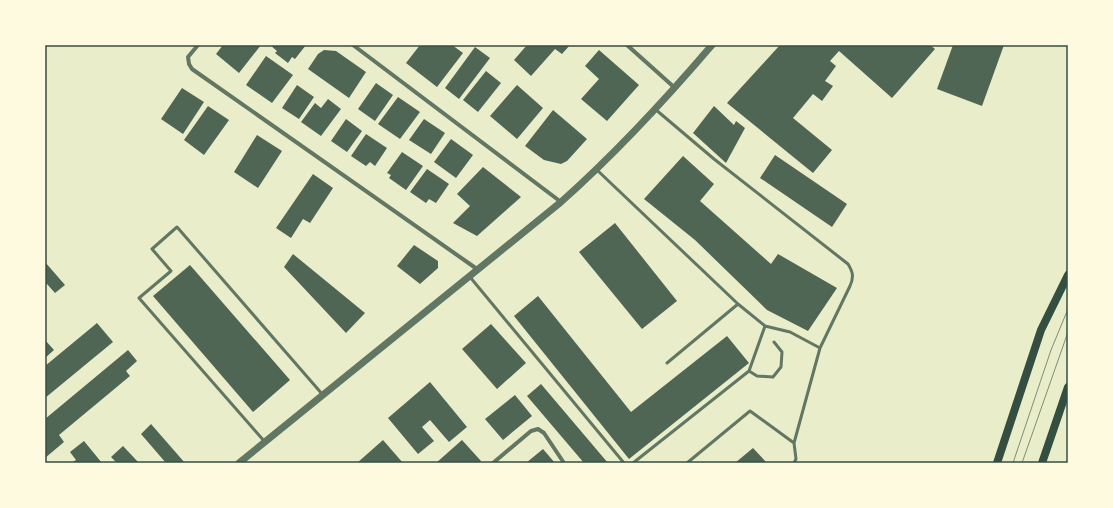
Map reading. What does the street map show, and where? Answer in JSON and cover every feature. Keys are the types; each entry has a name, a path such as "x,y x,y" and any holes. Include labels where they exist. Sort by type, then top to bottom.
{"main road":[{"path":"997,463 1041,330 1068,275"},
{"path":"1042,463 1068,387"}],"street":[{"path":"198,45 188,57 189,64 192,69 477,270"},
{"path":"353,45 561,202"},
{"path":"627,45 675,88"},
{"path":"239,463 561,202 597,170 675,88 712,45"},
{"path":"493,463 531,431 538,429 544,433 564,463"}],"lane":[{"path":"655,109 714,159 848,264 852,270 853,278 850,286 820,348 794,443 796,459 794,463"},
{"path":"597,170 738,304 765,326 790,332 820,348"},
{"path":"265,442 139,298 171,271 152,249 177,227 323,395"},
{"path":"469,276 624,463"},
{"path":"667,363 738,304"},
{"path":"633,463 748,371 765,326"},
{"path":"748,371 757,376 773,377 781,367 782,352 774,342"},
{"path":"687,463 750,411 794,443"}],"building":[{"path":"223,45 261,45 239,73 216,54"},
{"path":"270,45 306,45 295,59 292,57 288,63 275,53 277,51"},
{"path":"420,45 452,45 463,53 437,87 406,63"},
{"path":"527,45 570,45 562,54 555,49 531,76 514,60"},
{"path":"780,45 930,45 935,49 892,98 839,51 830,61 836,66 825,81 833,86 822,101 813,94 793,118 832,150 813,173 727,103"},
{"path":"953,45 1004,45 982,106 937,89"},
{"path":"475,47 490,58 459,99 445,88"},
{"path":"324,50 336,51 366,72 349,98 308,69 318,54"},
{"path":"599,50 639,85 607,121 581,99 599,79 585,66"},
{"path":"266,56 293,75 272,103 246,85"},
{"path":"486,71 501,83 478,112 463,100"},
{"path":"376,83 393,95 375,121 358,109"},
{"path":"297,85 314,97 299,119 282,108"},
{"path":"517,85 543,108 517,139 490,116"},
{"path":"182,88 204,102 183,134 161,119"},
{"path":"398,97 420,112 400,139 378,124"},
{"path":"328,99 341,109 321,136 301,122 315,103 321,108"},
{"path":"208,106 229,120 204,155 184,140"},
{"path":"714,106 734,125 736,121 745,128 726,163 693,133"},
{"path":"553,110 587,139 567,161 561,164 544,160 525,146"},
{"path":"346,119 362,131 347,152 331,141"},
{"path":"424,119 445,133 431,154 409,140"},
{"path":"366,134 387,148 375,166 370,162 366,166 351,156"},
{"path":"257,135 282,151 258,188 234,172"},
{"path":"451,139 473,155 456,178 434,162"},
{"path":"402,152 423,166 406,190 389,178 391,175 387,173"},
{"path":"775,155 847,204 832,227 760,178"},
{"path":"683,156 714,184 700,201 771,264 778,254 837,288 808,331 767,310 695,240 644,199"},
{"path":"483,167 521,197 477,236 453,223 470,206 457,194"},
{"path":"427,169 449,184 436,203 429,199 426,203 410,192"},
{"path":"313,174 333,188 310,223 303,219 291,238 276,228"},
{"path":"615,223 677,301 642,329 579,252"},
{"path":"414,245 438,261 438,268 420,284 397,266"},
{"path":"293,254 365,313 346,333 284,267"},
{"path":"45,262 65,285 55,293 47,284 45,285"},
{"path":"190,265 290,380 253,412 153,296"},
{"path":"538,296 631,412 727,336 749,363 629,459 514,316"},
{"path":"97,323 113,342 45,398 45,366"},
{"path":"491,324 526,363 497,389 462,349"},
{"path":"45,340 54,350 45,358"},
{"path":"128,350 137,361 126,371 130,376 59,435 64,442 45,458 45,419"},
{"path":"430,382 467,427 449,442 430,420 422,427 434,441 418,454 388,418"},
{"path":"541,384 608,463 584,463 527,396"},
{"path":"515,395 532,416 503,440 485,419"},
{"path":"151,424 185,463 166,463 141,434"},
{"path":"383,440 403,463 357,463"},
{"path":"462,440 481,461 480,463 436,463"},
{"path":"84,441 102,463 71,463 76,460 70,452"},
{"path":"123,446 139,463 117,463 111,457"},
{"path":"753,448 767,463 735,463"},
{"path":"543,449 555,463 526,463"}],"tram line":[{"path":"1013,463 1051,350 1068,309"},
{"path":"1022,463 1068,332"}]}
